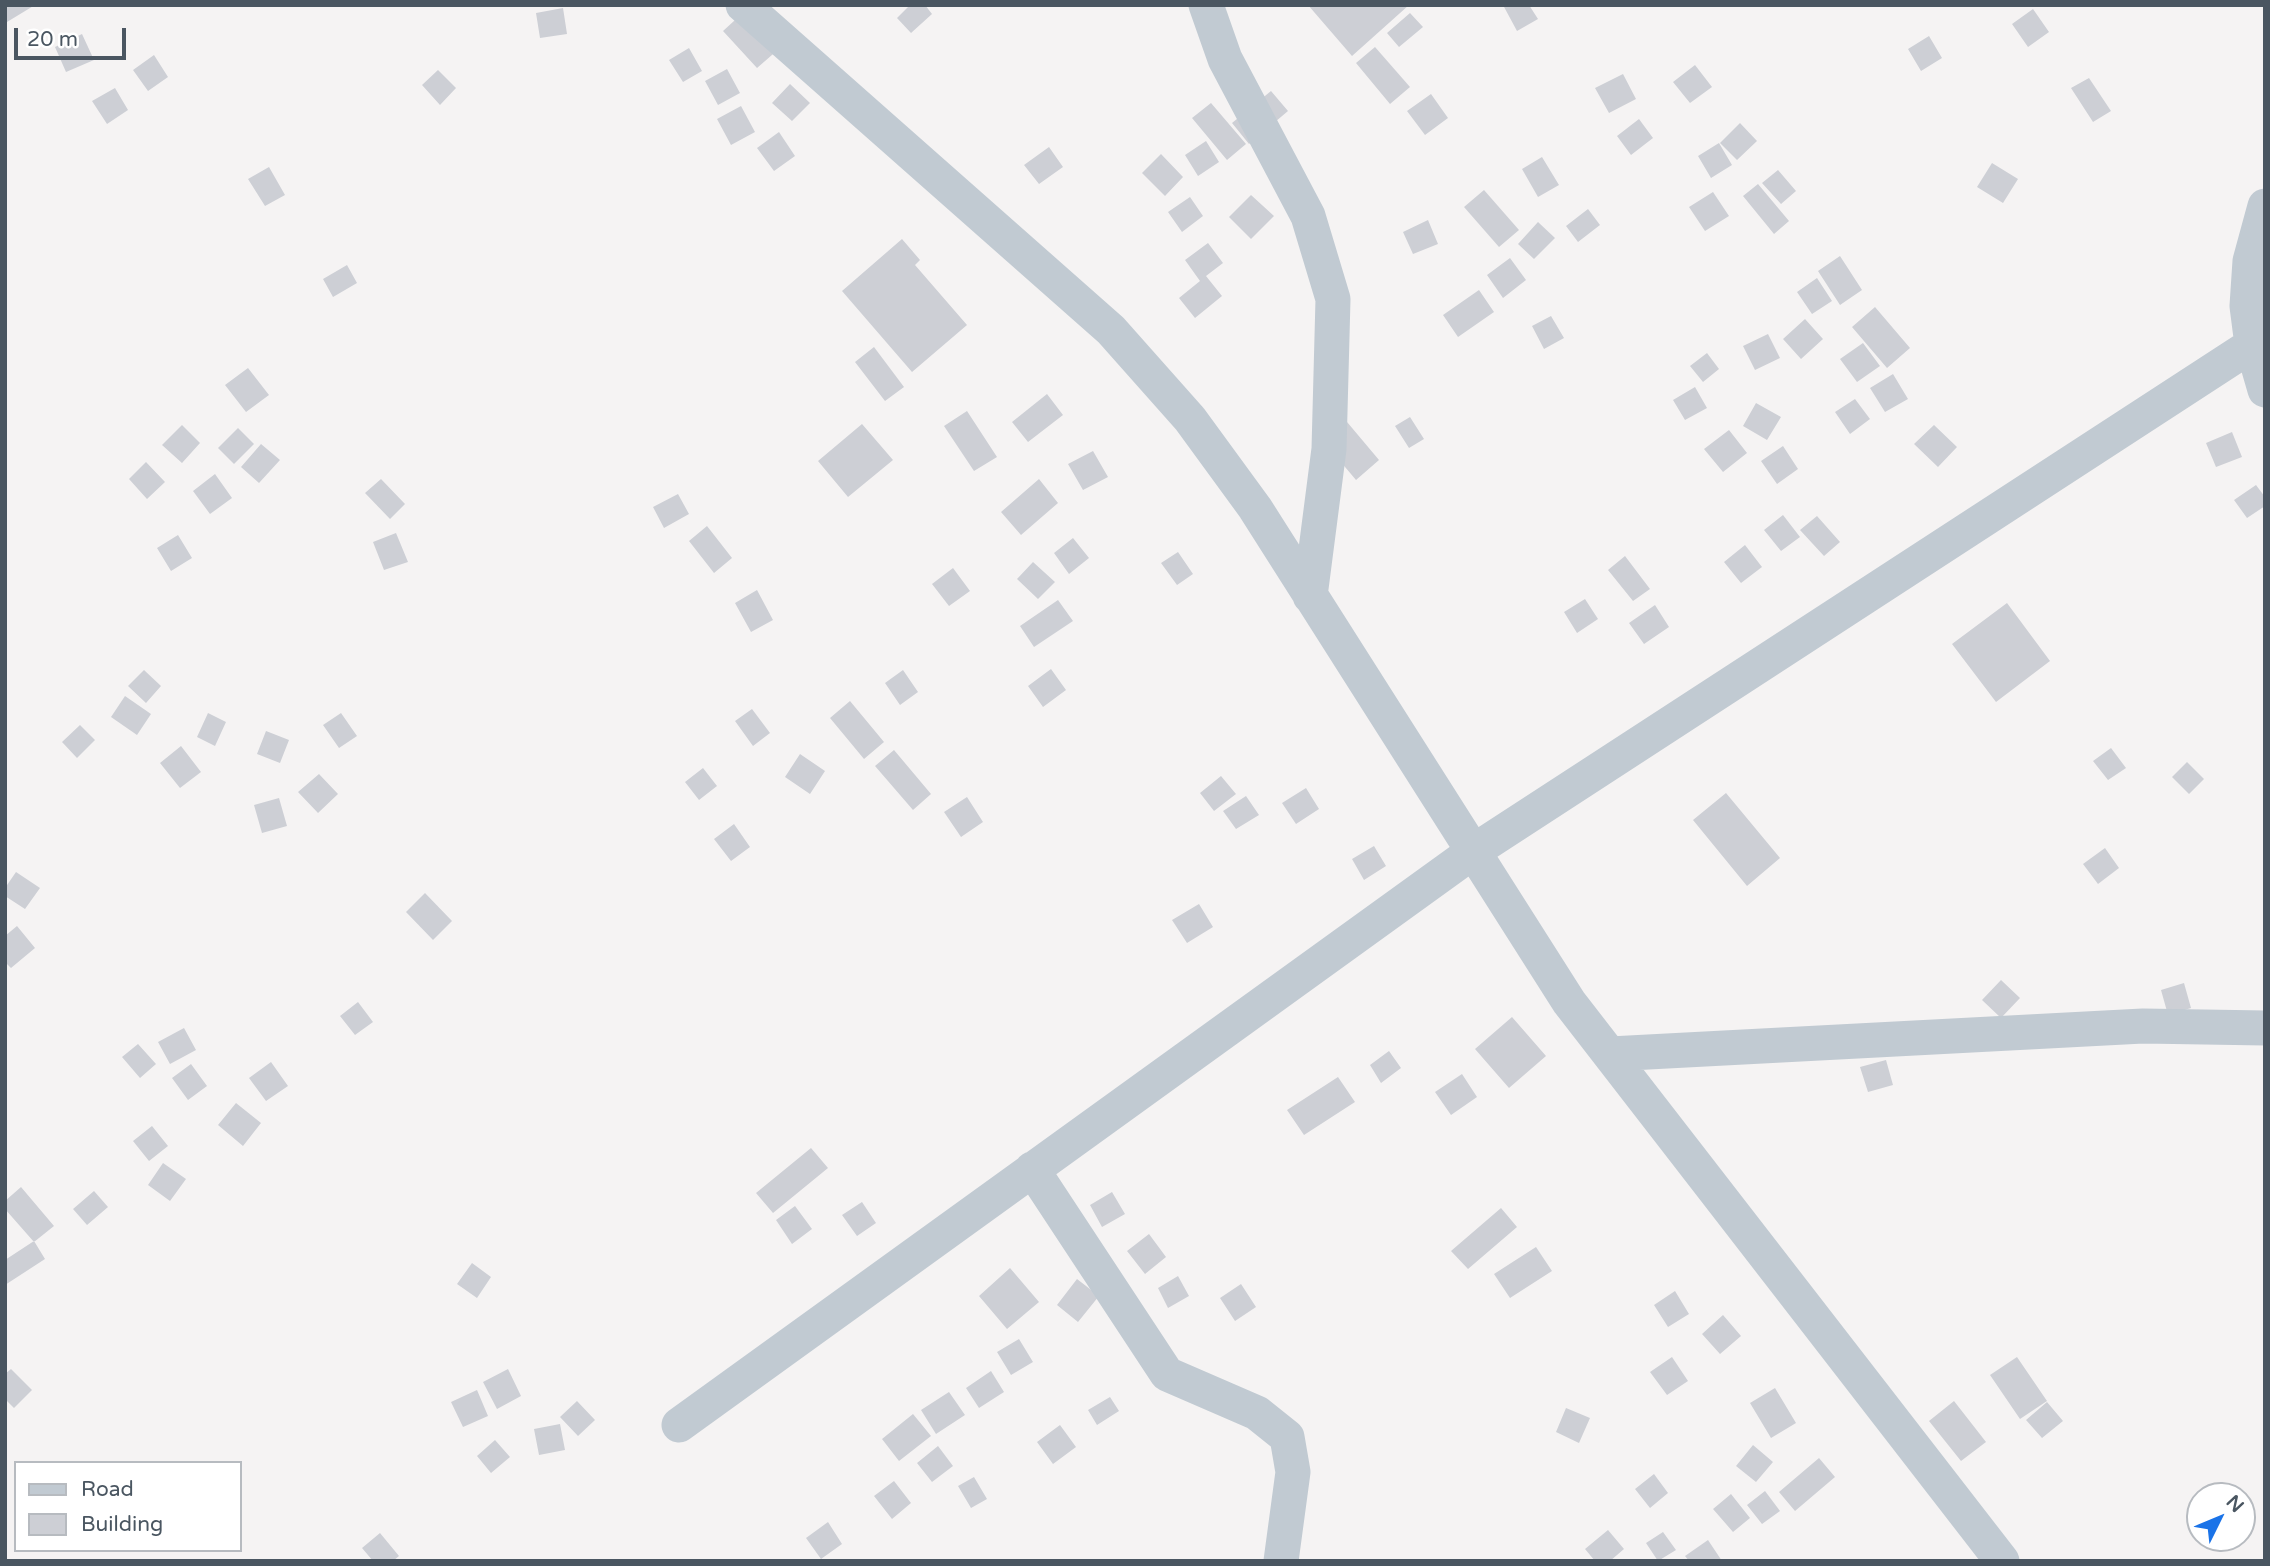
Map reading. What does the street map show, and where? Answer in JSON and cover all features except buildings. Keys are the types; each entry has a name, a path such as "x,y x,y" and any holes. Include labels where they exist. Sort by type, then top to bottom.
{"street":[{"path":"743,5 1111,330 1190,419 1255,508 1569,1002 2002,1561"},
{"path":"1206,5 1225,60 1308,216 1333,299 1329,449 1310,596"},
{"path":"2265,206 2250,261 2247,306 2252,345 2265,390"},
{"path":"679,1424 1474,851 2252,345"},
{"path":"1610,1054 2143,1026 2265,1028"},
{"path":"1032,1169 1167,1374 1258,1413 1287,1437 1293,1472 1282,1561"}]}
